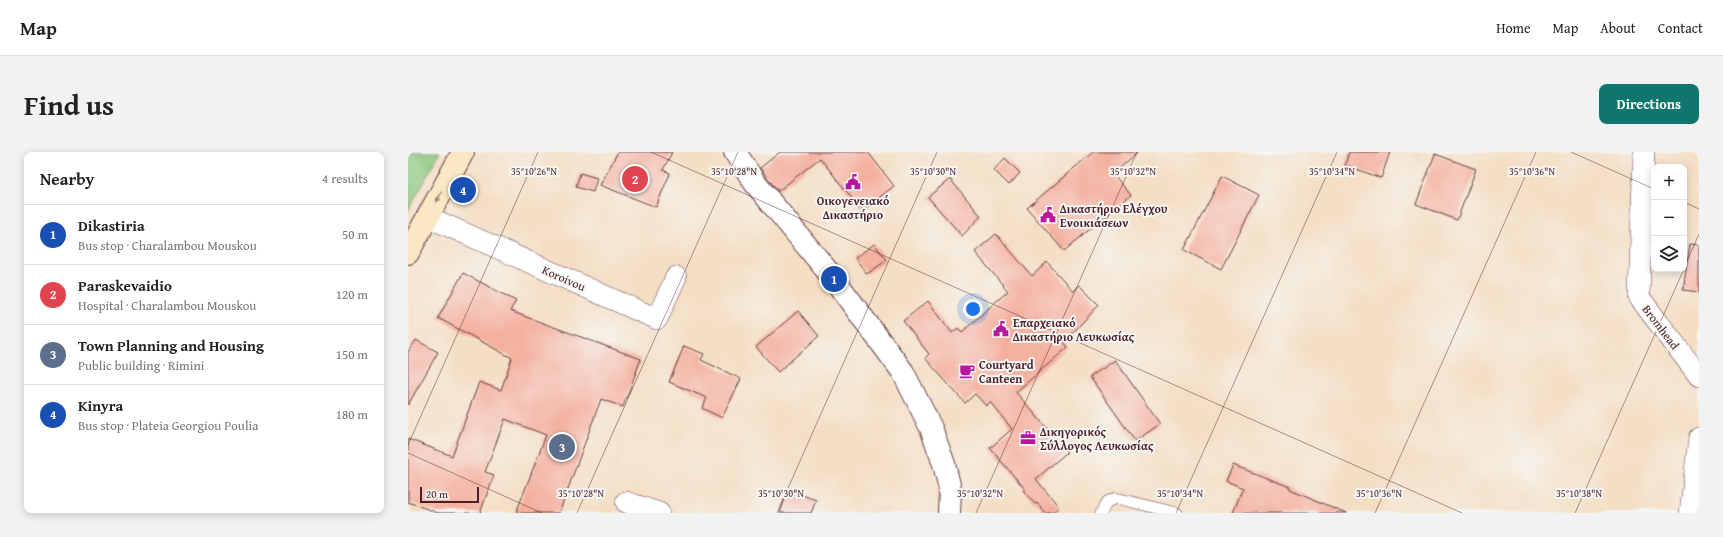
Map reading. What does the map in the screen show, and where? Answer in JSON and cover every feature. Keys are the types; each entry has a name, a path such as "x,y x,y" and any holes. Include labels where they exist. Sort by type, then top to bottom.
{"main road":[{"path":"408,253 463,152"}],"street":[{"path":"735,152 755,183 834,278 903,372 931,428 944,464 950,489 949,513"},
{"name":"Bromhead","path":"1644,152 1639,297 1699,376"},
{"name":"Koroivou","path":"428,217 657,319 676,277"},
{"path":"1690,513 1699,438"},
{"path":"626,502 659,513"}],"lane":[{"path":"1101,513 1107,502 1116,498 1177,513"}],"green space":[{"path":"408,152 440,152 408,211"}],"building":[{"path":"618,152 672,152 663,170 670,173 656,207 600,185"},
{"name":"Οικογενειακό Δικαστήριο","path":"780,152 868,152 894,186 862,211 820,158 778,191 760,168"},
{"path":"1093,152 1138,152 1113,174 1131,195 1064,251 1027,208"},
{"path":"1349,152 1390,152 1381,178 1345,165"},
{"path":"1435,154 1476,169 1457,220 1416,204"},
{"path":"1005,158 1020,173 1009,185 994,170"},
{"path":"580,173 597,178 593,192 576,187"},
{"path":"1222,176 1259,195 1221,269 1184,250"},
{"path":"950,179 981,216 962,236 928,197"},
{"path":"996,234 1032,276 1047,262 1073,291 1079,285 1099,305 1064,342 1068,347 1016,392 1067,452 1036,479 1059,507 1052,513 1045,513 1037,503 1035,504 1023,490 1025,489 990,448 1012,429 990,402 986,406 975,394 965,403 925,358 929,354 903,321 928,301 952,333 958,328 962,332 1008,291 975,252"},
{"path":"874,244 887,260 867,274 855,258"},
{"path":"1690,244 1699,245 1699,292 1683,290 1686,272 1687,272"},
{"path":"463,273 516,301 510,311 641,359 623,407 601,399 559,513 516,513 546,435 505,419 485,472 494,475 480,513 438,513 408,502 408,439 452,456 479,382 501,390 512,358 438,318"},
{"path":"798,311 819,336 778,372 756,347"},
{"path":"416,340 438,352 408,405 408,352"},
{"path":"684,346 704,354 701,360 741,379 722,418 702,408 707,398 669,382"},
{"path":"1115,360 1160,424 1135,441 1090,377"},
{"path":"1233,465 1290,487 1290,489 1346,513 1233,513 1243,488 1226,481"},
{"path":"788,490 816,500 811,513 780,513"}],"place":[{"name":"Paraskevaidio","path":"635,179"},
{"name":"Οικογενειακό Δικαστήριο","path":"853,182"},
{"name":"Kinyra","path":"463,190"},
{"name":"Δικαστήριο Ελέγχου Ενοικιάσεων","path":"1048,215"},
{"name":"Dikastiria","path":"834,279"},
{"name":"Επαρχειακό Δικαστήριο Λευκωσίας","path":"1001,329"},
{"name":"Courtyard Canteen","path":"967,371"},
{"name":"Δικηγορικός Σύλλογος Λευκωσίας","path":"1028,438"},
{"name":"Town Planning and Housing","path":"562,447"}]}
